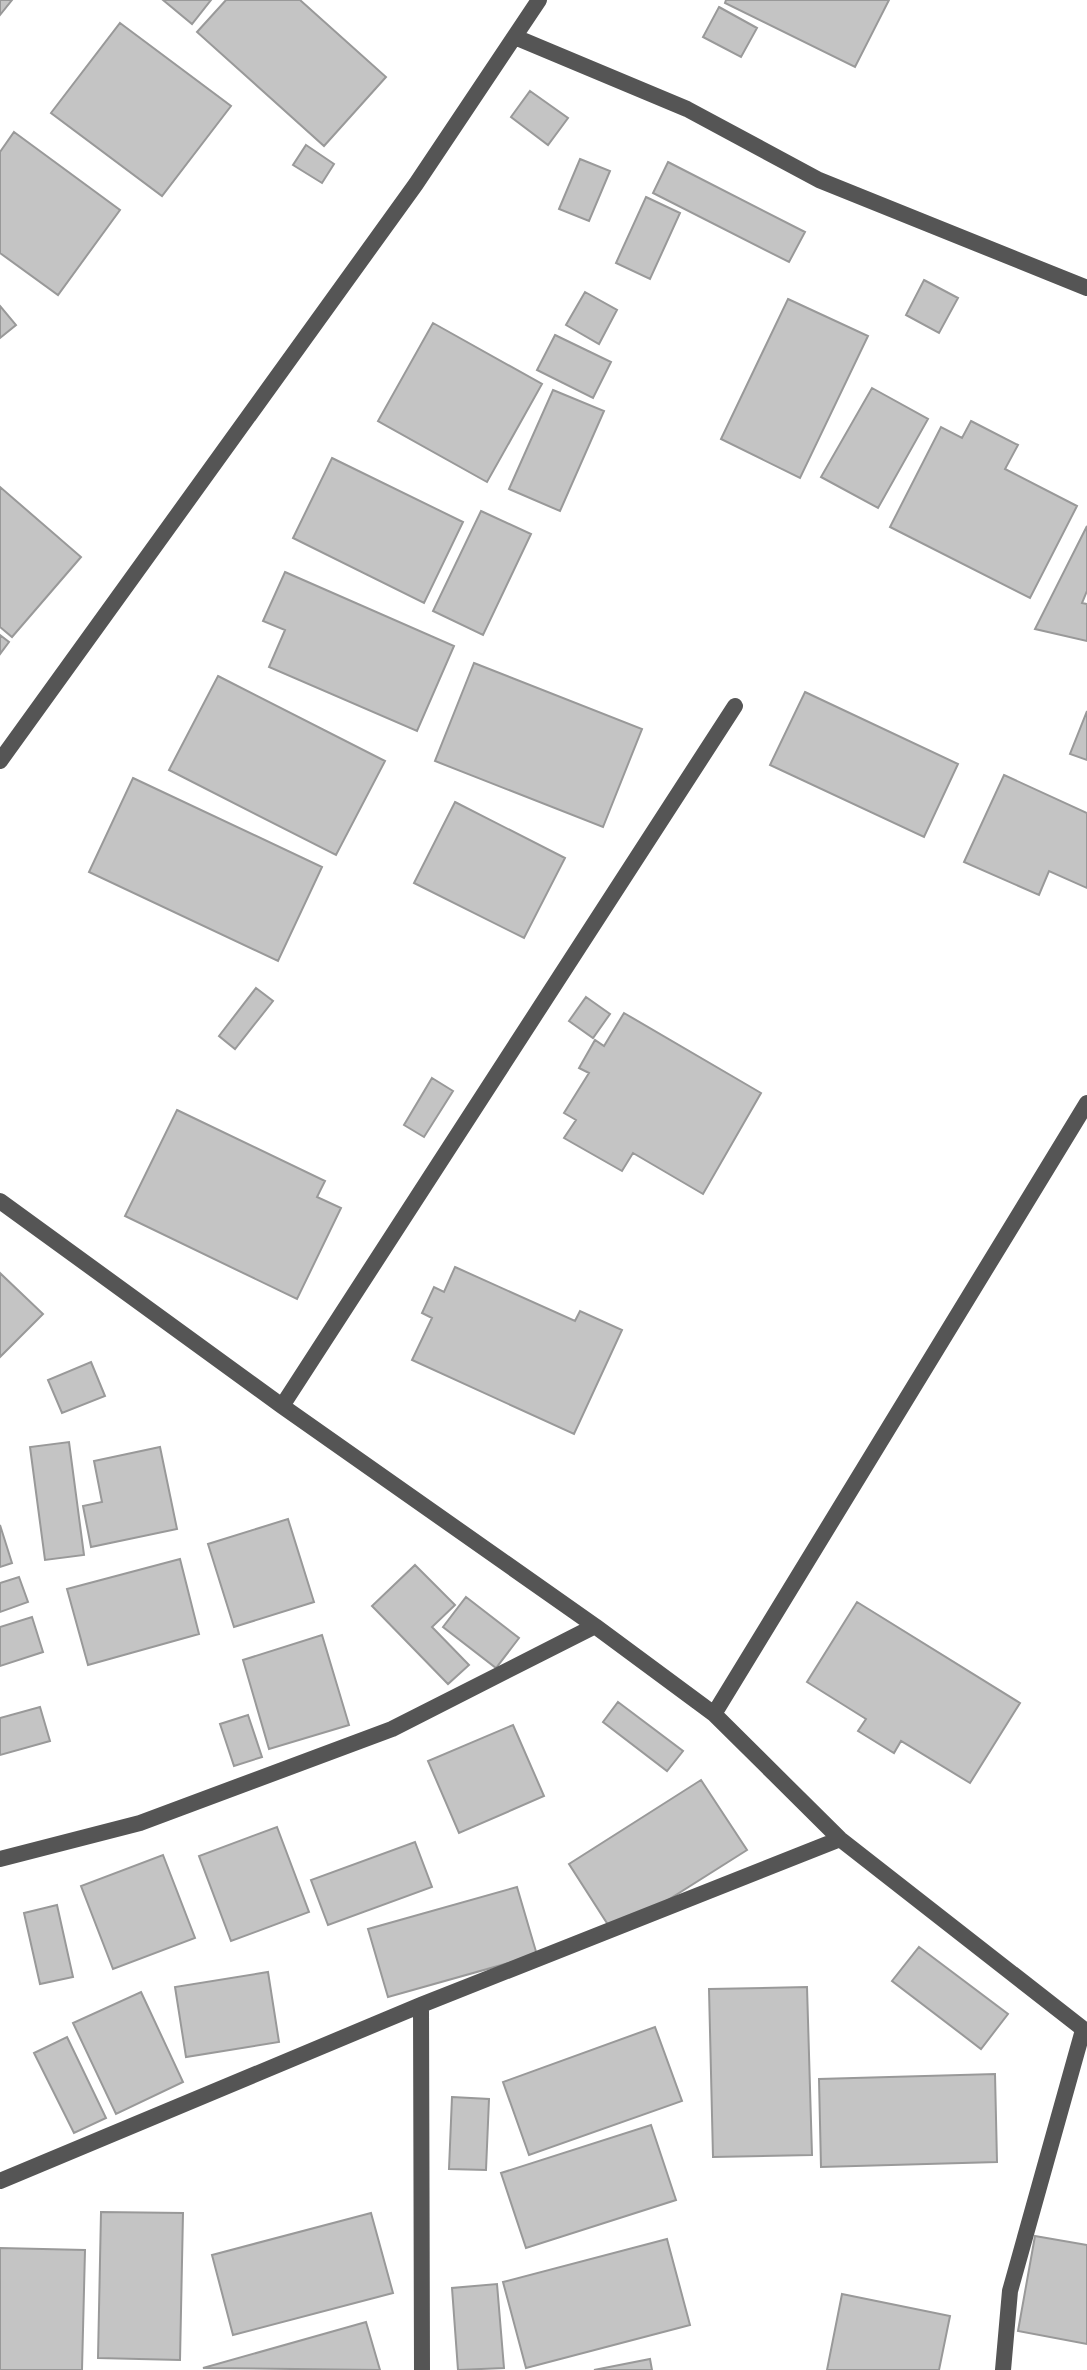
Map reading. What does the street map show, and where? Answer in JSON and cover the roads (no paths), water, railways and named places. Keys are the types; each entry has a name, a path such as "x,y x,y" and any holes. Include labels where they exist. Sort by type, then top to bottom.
{"street":[{"path":"0,761 416,184 539,0"},
{"path":"515,37 687,109 819,180 1087,288"},
{"path":"282,1406 735,706"},
{"path":"714,1714 1087,1103"},
{"path":"0,1201 714,1714 840,1839 1085,2031 1010,2291 1003,2370"},
{"path":"0,1859 140,1823 392,1729 595,1626"},
{"path":"0,2181 421,2005 840,1839"},
{"path":"421,2005 422,2370"}]}
